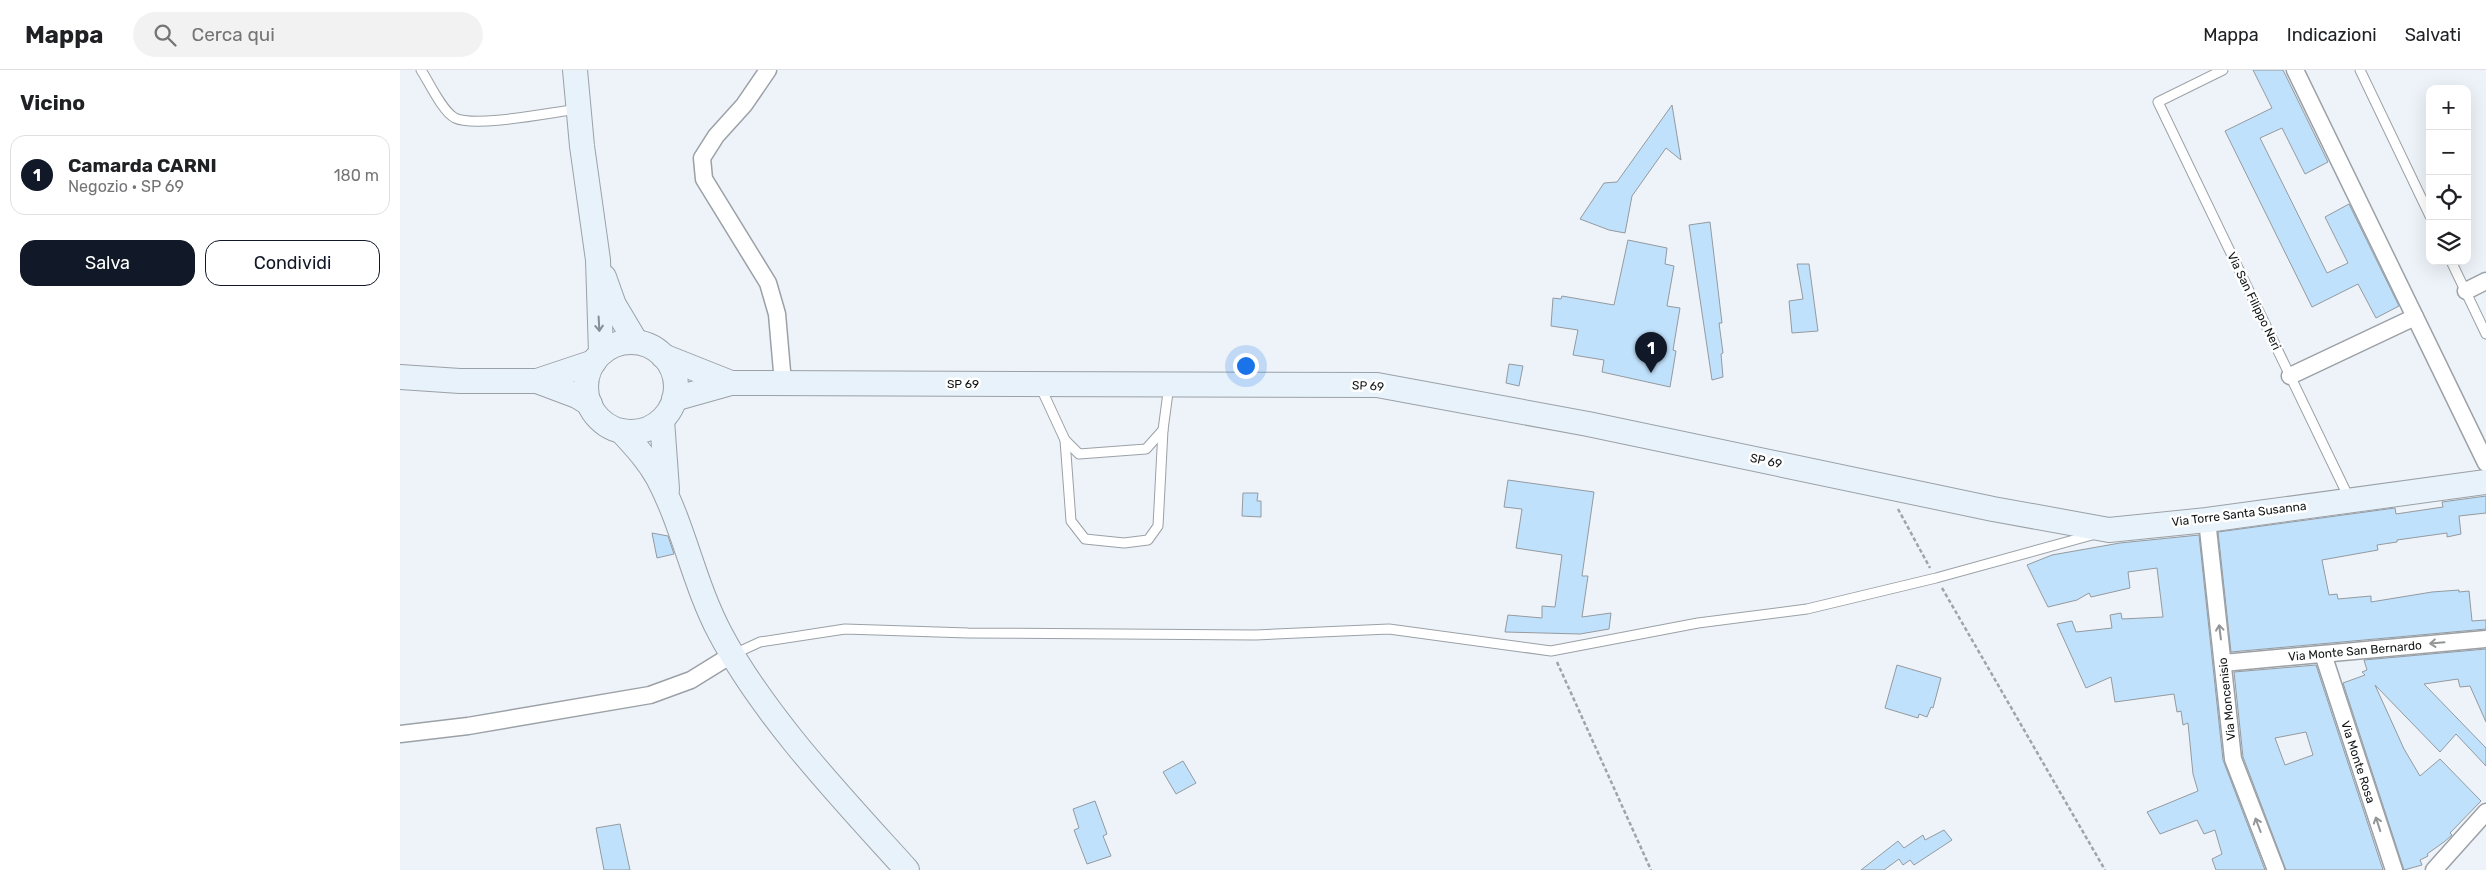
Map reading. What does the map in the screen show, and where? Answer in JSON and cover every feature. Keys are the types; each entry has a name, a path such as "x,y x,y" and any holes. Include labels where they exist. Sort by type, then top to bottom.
{"main road":[{"path":"575,70 598,260 598,357 586,382 590,404"},
{"path":"598,260 614,305 636,342"},
{"path":"537,381 598,357 618,344 636,342 651,347 663,356 731,383"},
{"path":"621,431 643,430 662,420 674,399 676,384 672,369 663,356"},
{"path":"400,377 460,381 537,381 577,396 590,404 602,421 621,431 643,454 658,478 669,503 696,580 719,633 733,654 740,670 845,801 908,870"},
{"path":"674,399 731,383"},
{"name":"SP 69","path":"731,383 1376,385 1588,424 1993,508"},
{"path":"662,420 669,503"},
{"name":"Via Torre Santa Susanna","path":"1993,508 2109,530 2207,520 2486,482"}],"street":[{"path":"768,70 744,105 716,136 702,158 704,179 768,283 777,314 783,383"},
{"path":"2295,70 2486,463"},
{"path":"2466,291 2486,281"},
{"path":"2290,376 2415,317"},
{"name":"Via Moncenisio","path":"2207,520 2233,759 2276,870"},
{"name":"Via Monte San Bernardo","path":"2223,663 2486,639"},
{"path":"400,734 468,726 650,695 691,680 733,654"},
{"name":"Via Monte Rosa","path":"2322,654 2394,870"},
{"path":"2434,870 2486,812"}],"lane":[{"path":"421,70 446,109 455,118 476,122 579,109"},
{"name":"Via San Filippo Neri","path":"2223,70 2158,102 2350,500"},
{"path":"2360,70 2426,208"},
{"path":"2453,265 2486,334"},
{"path":"1039,384 1065,440 1071,521 1085,538 1124,543 1148,540 1158,526 1163,430 1169,385"},
{"path":"1065,440 1080,454 1146,449 1163,430"},
{"path":"733,654 760,642 845,629 968,633 1256,635 1389,629 1552,651 1698,623 1807,609 1936,578 2109,530"}],"path":[{"path":"1886,486 1936,578 2105,870"},
{"path":"1561,670 1651,870"}],"building":[{"path":"2253,70 2283,70 2328,162 2305,174 2282,128 2260,138 2327,273 2348,263 2325,217 2349,204 2399,306 2376,318 2358,284 2312,307 2225,131 2272,108"},
{"path":"1672,105 1681,160 1666,148 1632,196 1625,233 1609,230 1580,219 1604,183 1617,182"},
{"path":"1710,222 1722,323 1719,323 1723,353 1721,354 1723,377 1712,380 1689,225"},
{"path":"1628,240 1667,248 1665,264 1674,266 1667,306 1680,308 1673,350 1676,351 1670,387 1602,372 1604,360 1573,355 1578,330 1551,326 1553,298 1561,299 1562,296 1614,305"},
{"path":"1797,264 1809,264 1818,331 1792,333 1789,301 1803,299"},
{"path":"1509,364 1523,366 1519,386 1506,383"},
{"path":"1508,480 1594,492 1582,576 1588,576 1582,617 1611,613 1609,629 1580,634 1505,632 1508,615 1542,618 1542,606 1555,607 1562,555 1516,548 1522,509 1504,507"},
{"path":"1243,493 1258,493 1257,501 1261,501 1261,517 1242,516"},
{"path":"2486,496 2486,513 2459,516 2461,534 2447,537 2447,533 2397,540 2397,542 2377,545 2378,550 2322,560 2329,595 2337,594 2338,599 2371,596 2371,602 2432,592 2469,591 2472,621 2486,620 2486,629 2231,652 2218,532 2395,508 2396,514 2443,507 2442,502"},
{"path":"652,533 668,536 674,554 657,558"},
{"path":"2199,535 2223,760 2265,870 2216,870 2212,859 2222,854 2215,830 2204,834 2197,820 2160,834 2147,812 2198,791 2193,774 2188,723 2183,725 2181,711 2177,712 2174,694 2115,702 2111,677 2086,688 2057,624 2072,621 2076,632 2112,628 2110,615 2121,613 2122,619 2163,617 2157,568 2128,572 2130,588 2091,597 2089,593 2077,600 2048,607 2027,565 2052,555 2120,543"},
{"path":"2486,649 2486,722 2470,686 2460,687 2458,679 2424,684 2486,748 2486,766 2456,734 2440,752 2375,685 2404,749 2420,776 2440,759 2481,801 2450,833 2452,835 2427,854 2428,856 2420,860 2422,865 2404,870 2343,683 2365,675 2362,672 2367,670 2364,660"},
{"path":"1897,665 1941,678 1933,708 1931,707 1927,717 1919,714 1918,718 1885,708"},
{"path":"2316,665 2383,870 2286,870 2243,757 2234,672","holes":["2306,732 2313,755 2285,765 2275,738"]},
{"path":"1183,761 1196,783 1176,794 1163,772"},
{"path":"1095,801 1107,834 1103,836 1111,856 1087,864 1074,830 1079,828 1073,809"},
{"path":"620,824 630,870 604,870 596,828"},
{"path":"1944,830 1952,840 1914,865 1910,860 1903,865 1899,859 1884,870 1861,870 1898,841 1904,848 1923,835 1925,840"}],"place":[{"name":"Camarda CARNI","path":"1651,373"}]}
